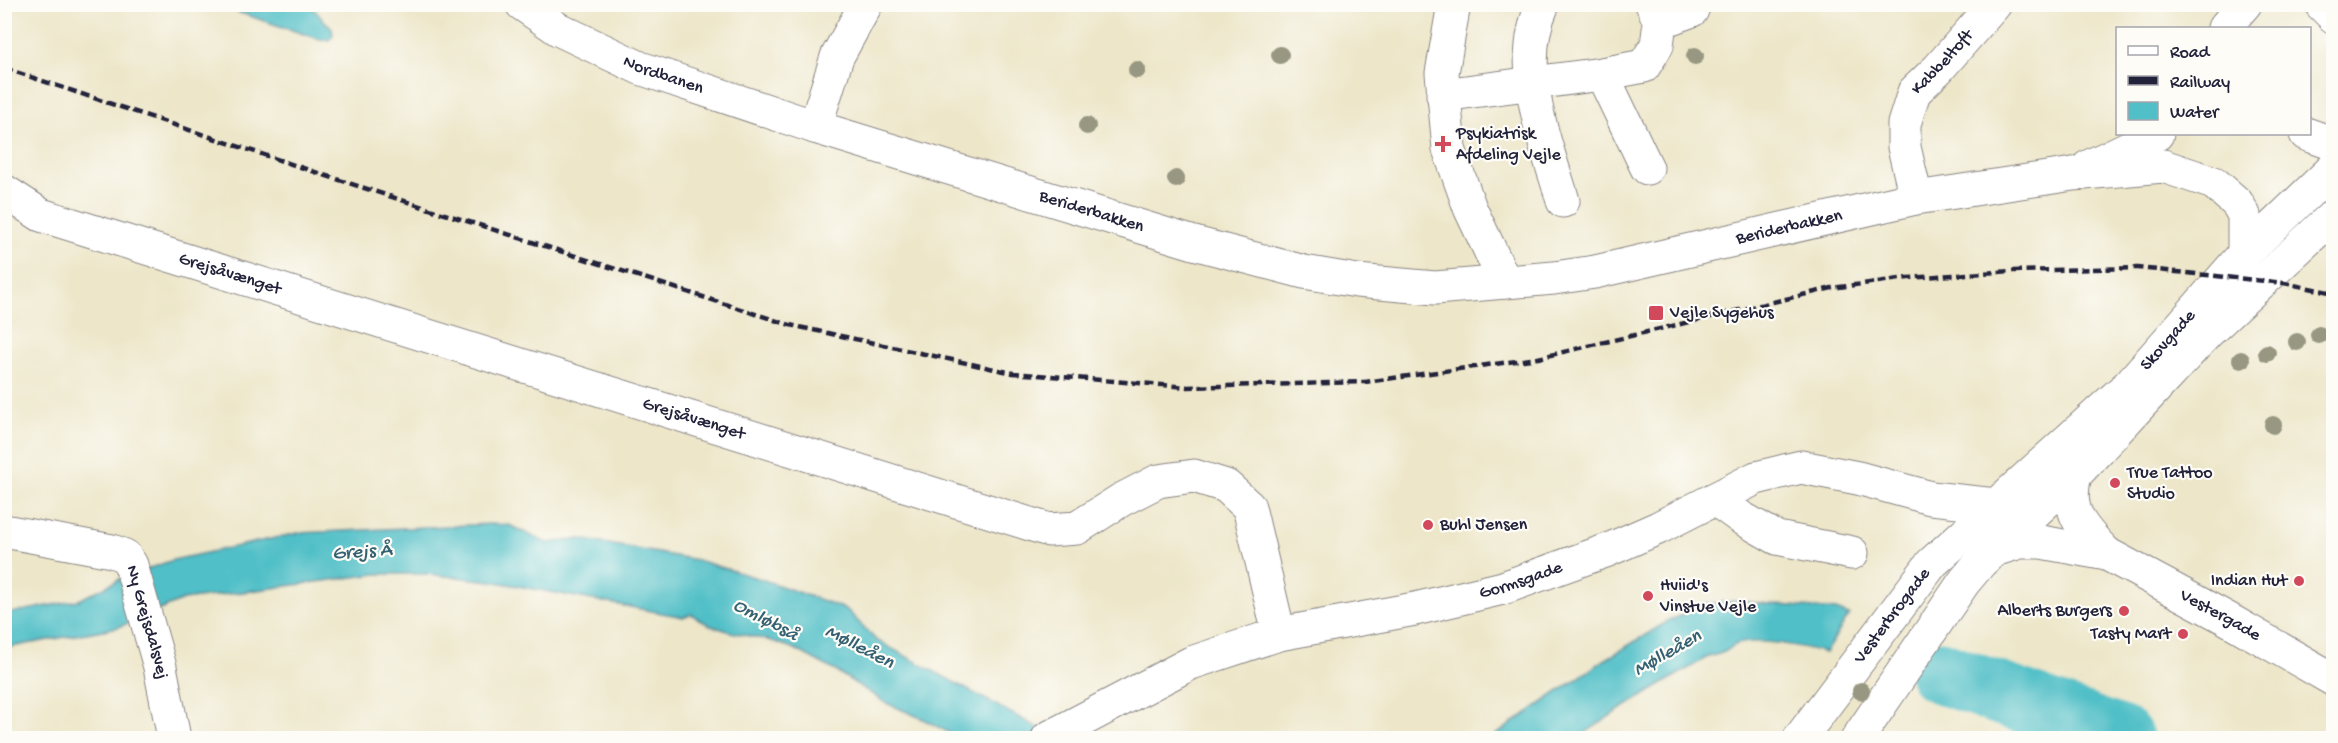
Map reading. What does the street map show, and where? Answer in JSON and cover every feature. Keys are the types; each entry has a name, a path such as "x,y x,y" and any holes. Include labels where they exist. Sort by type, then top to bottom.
{"street":[{"name":"Nordbanen","path":"522,4 558,29 640,68 815,127"},
{"path":"815,127 837,57 866,4"},
{"path":"1454,4 1442,73 1449,149 1470,208 1505,282"},
{"path":"1543,4 1535,20 1530,57 1543,135 1563,201"},
{"path":"1443,95 1602,75 1644,66 1657,45 1656,13 1692,10 1694,4"},
{"path":"2225,27 2245,4"},
{"path":"2320,4 2334,17"},
{"name":"Kabbeltoft","path":"1916,198 1904,147 1904,124 1914,92 1938,69 1992,6"},
{"path":"1602,75 1647,168"},
{"name":"Beriderbakken","path":"815,127 1194,243 1304,272 1357,281 1436,288 1595,272 1916,198 2073,174 2163,166 2214,183 2237,203 2244,214 2244,254"},
{"name":"Beriderbakken","path":"2073,174 2155,135"},
{"path":"2309,135 2334,144"},
{"name":"Skovgade","path":"1996,506 2129,385 2244,254 2334,168"},
{"name":"Grejsåvænget","path":"4,191 41,215 1049,530 1077,528 1158,481 1194,476 1226,486 1249,507 1280,634"},
{"name":"Skovgade","path":"1994,550 2075,475 2207,333 2334,214"},
{"name":"Gormsgade","path":"1054,735 1191,663 1280,634 1415,609 1503,588 1608,550 1658,528 1756,478 1801,467 1858,478 1931,498 1996,506"},
{"name":"Vestergade","path":"2075,475 2071,490 2072,505 2081,527 2107,554 2334,680"},
{"path":"1715,498 1740,517 1777,538 1852,553"},
{"name":"Vesterbrogade","path":"1800,738 1932,563 1996,506"},
{"name":"Ny Grejsdalsvej","path":"4,531 112,551 125,556 131,565 148,618 174,738"},
{"name":"Vestergade","path":"1994,550 2020,542 2041,542 2107,554"},
{"name":"Vesterbrogade","path":"1857,738 1964,582 1994,550"}],"water":[{"path":"216,5 310,5 332,29 333,35 329,40 319,39"},
{"path":"509,525 547,543 581,539 697,560 832,604 847,610 876,640 1057,738 959,738 886,703 836,671 795,649 709,625 691,614 683,617 491,581 427,574 376,574 183,600 119,627 5,648 5,614 79,600 122,578 173,560 298,533"},
{"path":"1736,601 1836,610 1849,615 1825,653 1770,642 1737,644 1704,659 1616,712 1578,738 1491,738 1603,661 1665,623 1704,604"}],"waterway":[{"name":"Mølleåen","path":"1940,672 2122,738"}],"railway":[{"path":"4,68 330,177 790,325 1013,373 1188,387 1365,382 1538,358 1832,288 1908,278 2013,271 2138,268 2284,283 2334,293"}],"place":[{"name":"Psykiatrisk Afdeling Vejle","path":"1443,144"},
{"name":"Vejle Sygehus","path":"1656,313"},
{"name":"True Tattoo Studio","path":"2115,483"},
{"name":"Buhl Jensen","path":"1428,525"},
{"name":"Indian Hut","path":"2299,581"},
{"name":"Hviid's Vinstue Vejle","path":"1648,596"},
{"name":"Alberts Burgers","path":"2124,611"},
{"name":"Tasty Mart","path":"2183,634"}],"water label":[{"name":"Grejs Å","path":"362,553"},
{"name":"Omløbså","path":"765,621"}]}
